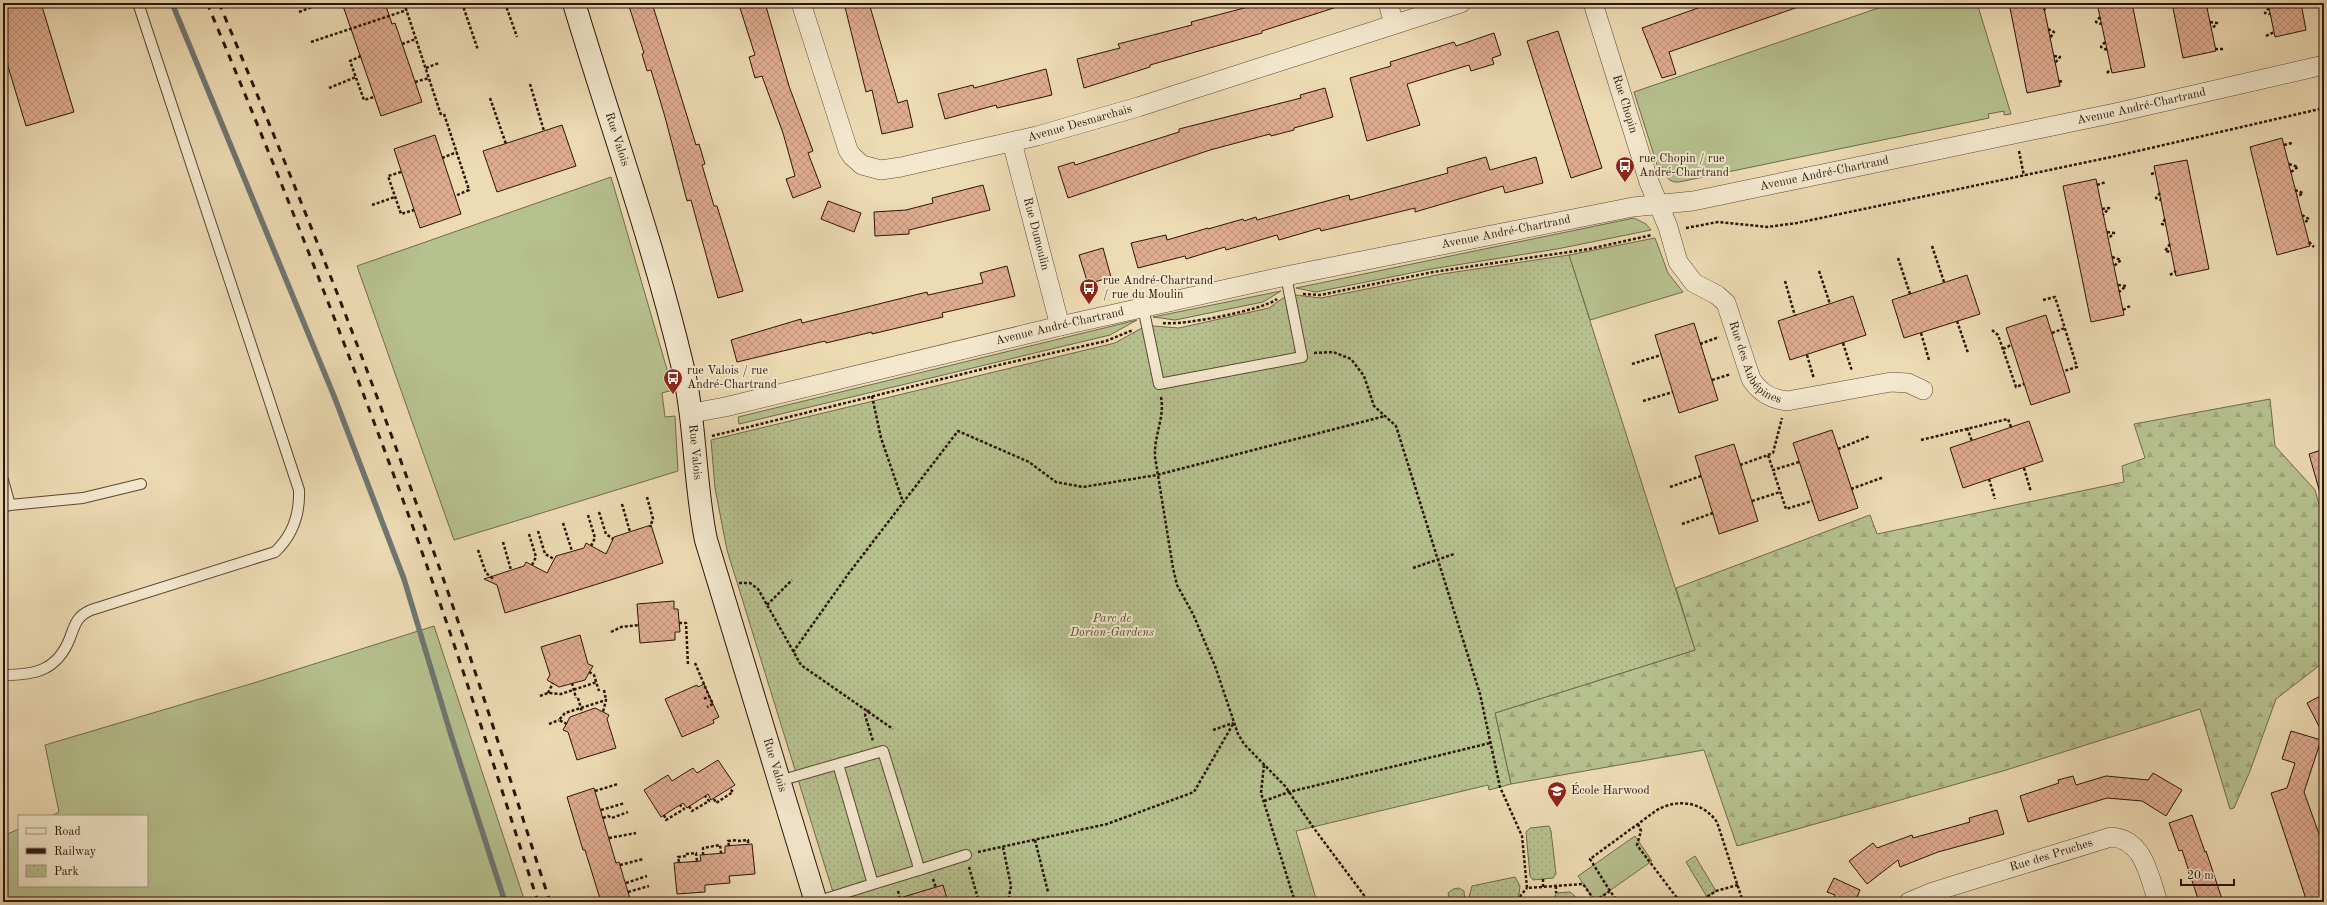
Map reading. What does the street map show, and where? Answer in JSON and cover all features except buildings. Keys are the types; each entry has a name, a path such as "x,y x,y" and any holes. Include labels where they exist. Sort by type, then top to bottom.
{"street":[{"name":"Rue Valois","path":"574,3 655,266 682,364 692,412 697,484 706,540 816,902"},
{"name":"Avenue Desmarchais","path":"801,3 845,142 852,156 862,165 874,169 890,169 1012,142 1091,121 1461,3"},
{"path":"1388,3 1394,24"},
{"name":"Rue Chopin","path":"1593,3 1649,182 1659,205"},
{"name":"Avenue André-Chartrand","path":"692,412 732,405 1060,326 1286,276 1633,207 1693,200 2115,113 2324,66"},
{"name":"Rue Dumoulin","path":"1012,142 1060,326"},
{"name":"Rue des Aubépines","path":"1659,205 1668,227 1673,247 1681,268 1694,283 1717,295 1726,303 1751,379 1765,394 1780,400 1795,400 1891,382 1908,383 1923,390"},
{"name":"Rue des Pruches","path":"1909,902 1933,892 2111,837 2125,839 2141,853 2158,902"}],"lane":[{"path":"3,675 24,675 46,669 56,661 64,650 74,624 81,614 275,552 286,542 294,527 300,508 296,483 138,3"},
{"path":"1143,307 1159,384 1302,357 1286,276"},
{"path":"3,480 7,506 83,498 141,484"},
{"path":"779,781 883,751 919,870"},
{"path":"838,764 873,884"},
{"path":"816,902 966,855"}],"path":[{"path":"299,12 322,3"},
{"path":"404,3 469,190 455,196"},
{"path":"462,3 478,50"},
{"path":"505,3 517,37"},
{"path":"2043,3 2048,5 2044,10"},
{"path":"2269,8 2265,13 2270,14"},
{"path":"311,42 407,10"},
{"path":"2100,17 2096,22 2101,24"},
{"path":"2210,22 2217,23 2212,29"},
{"path":"2048,29 2054,32 2050,38"},
{"path":"2266,36 2274,32"},
{"path":"402,44 416,39"},
{"path":"2105,42 2101,47 2107,50"},
{"path":"2216,49 2224,48"},
{"path":"360,56 350,61 364,100 374,97"},
{"path":"2054,56 2060,57 2055,63"},
{"path":"426,68 438,63"},
{"path":"2107,73 2111,69"},
{"path":"329,88 356,77"},
{"path":"415,82 429,78"},
{"path":"2059,81 2063,82"},
{"path":"530,84 544,131"},
{"path":"490,98 506,144"},
{"path":"1688,227 1718,222 1752,226 1779,226 2024,176 2324,108"},
{"path":"2284,145 2292,143"},
{"path":"2017,144 2024,176"},
{"path":"442,158 456,152"},
{"path":"2289,164 2298,168 2291,172"},
{"path":"401,172 388,176 395,197 401,214 414,210"},
{"path":"2151,174 2156,173"},
{"path":"2097,185 2106,182"},
{"path":"2295,190 2303,193 2298,197"},
{"path":"2160,193 2156,198 2161,200"},
{"path":"372,205 395,197"},
{"path":"2102,209 2109,208 2103,215"},
{"path":"2302,215 2309,219 2304,223"},
{"path":"2165,219 2162,224 2166,226"},
{"path":"2107,232 2114,233 2108,239"},
{"path":"1298,292 1320,295 1433,272 1589,248 1653,234"},
{"path":"2309,242 2314,247"},
{"path":"2170,244 2165,251 2171,252"},
{"path":"1932,246 1944,282"},
{"path":"2112,257 2121,260 2114,266"},
{"path":"1898,258 1910,294"},
{"path":"1819,271 1830,304"},
{"path":"2170,275 2176,271"},
{"path":"1785,281 1795,316"},
{"path":"2118,285 2126,286 2119,292"},
{"path":"1157,322 1181,324 1264,306 1279,297"},
{"path":"2043,300 2055,297 2077,367 2064,371"},
{"path":"2123,310 2130,306"},
{"path":"1957,321 1968,353"},
{"path":"2052,333 2065,328"},
{"name":"Avenue André-Chartrand","path":"711,436 872,396 1106,341 1134,329"},
{"path":"1992,330 1998,335 2016,387 2024,384"},
{"path":"1921,333 1929,360"},
{"path":"1700,344 1720,336"},
{"path":"1843,342 1853,373"},
{"path":"2003,349 2011,346"},
{"path":"1309,354 1334,352 1351,360 1364,376 1374,406 1396,426 1480,694 1500,787 1522,836 1527,888 1521,901"},
{"path":"1632,364 1661,355"},
{"path":"1807,355 1815,381"},
{"path":"1712,380 1739,372"},
{"path":"1643,401 1673,392"},
{"path":"872,396 881,438 903,503"},
{"path":"1164,410 1154,444 1157,475 1178,585 1193,614 1215,666 1233,723 1244,744 1289,792 1313,827 1370,902"},
{"path":"1740,465 1773,453 1784,411"},
{"path":"793,652 849,573 958,431 1029,462 1056,482 1083,487 1157,475 1385,416"},
{"path":"1922,440 2008,419 2011,427"},
{"path":"1967,428 1972,441"},
{"path":"1838,449 1870,436"},
{"path":"1768,455 1786,509 1812,501"},
{"path":"1773,470 1799,462"},
{"path":"2024,468 2031,492"},
{"path":"1670,487 1701,476"},
{"path":"1851,489 1884,477"},
{"path":"1990,479 1995,499"},
{"path":"1752,501 1780,492"},
{"path":"647,497 653,519 650,526"},
{"path":"622,504 630,532"},
{"path":"599,512 606,534 613,539"},
{"path":"1682,524 1713,513"},
{"path":"588,515 595,538 591,546"},
{"path":"563,523 572,551"},
{"path":"538,531 545,554 554,559"},
{"path":"529,534 536,557 532,565"},
{"path":"503,542 512,570"},
{"path":"478,550 486,573 494,579"},
{"path":"1413,568 1454,554"},
{"path":"767,605 792,580"},
{"path":"735,585 743,582 750,583 758,589 801,665 893,729"},
{"path":"679,623 686,623 688,665"},
{"path":"612,632 622,627 638,625"},
{"path":"695,663 713,704 707,707"},
{"path":"589,672 594,675 599,692"},
{"path":"540,696 548,693 561,694 597,682"},
{"path":"548,693 553,683"},
{"path":"572,684 582,712"},
{"path":"603,712 606,700 604,690"},
{"path":"704,699 709,696"},
{"path":"549,724 559,720 565,713 606,700"},
{"path":"868,711 865,715 874,745"},
{"path":"559,720 567,724"},
{"path":"1213,730 1233,723"},
{"path":"979,902 966,855 1107,824 1194,792 1233,723"},
{"path":"1264,801 1289,792 1490,744"},
{"path":"1264,765 1261,793 1295,902"},
{"path":"595,791 618,784"},
{"path":"714,799 716,803 733,792 730,788"},
{"path":"689,806 692,811 709,801 705,796"},
{"path":"601,810 625,803"},
{"path":"1618,902 1590,859 1657,810 1675,803 1684,803 1711,814 1717,822 1743,902"},
{"path":"664,815 666,820 675,816 684,809 680,805"},
{"path":"603,818 608,816 612,818 628,812"},
{"path":"1638,824 1641,831 1637,844 1680,902"},
{"path":"609,838 636,833"},
{"path":"728,846 728,841 738,840 748,840 748,844"},
{"path":"1035,840 1048,892"},
{"path":"703,855 702,848 716,845 720,845 721,853"},
{"path":"1004,847 1011,886 1008,902"},
{"path":"678,862 678,857 696,853 697,861"},
{"path":"620,865 643,859"},
{"path":"626,883 647,876"},
{"path":"1543,879 1544,887"},
{"path":"896,884 901,902"},
{"path":"1527,888 1583,884 1595,901 1610,891"},
{"path":"1699,902 1716,891 1738,885"},
{"path":"628,892 649,886"},
{"path":"1556,886 1556,893"}],"green space":[{"path":"1893,3 1977,3 2011,114 2004,115 2004,111 1988,114 1989,118 1679,182 1670,180 1666,176 1662,167 1658,168 1634,92"},
{"path":"611,177 673,390 662,393 665,417 675,416 678,471 454,540 357,266"},
{"path":"1634,218 1646,224 1651,230 1557,249 1431,269 1316,292 1296,288"},
{"path":"1655,238 1668,273 1683,292 1590,320 1569,255"},
{"name":"Parc de Dorion-Gardens","path":"1569,255 1695,650 1495,713 1511,784 1489,790 1488,785 1296,831 1317,902 836,902 727,550 715,488 711,440 1115,343 1140,329 1153,326 1179,328 1269,308 1283,298 1295,295 1321,298 1442,274"},
{"path":"1281,291 1263,302 1175,320 1153,317"},
{"path":"1137,320 1110,335 739,424 738,417"},
{"path":"2270,399 2275,446 2315,490 2324,522 2324,662 2276,699 2250,771 2234,808 2230,809 2200,709 2003,771 1737,846 1704,750 1511,784 1495,713 1695,650 1676,588 1870,515 1877,534 2124,482 2122,466 2145,458 2134,424"},
{"path":"434,626 525,902 3,902 3,836 18,829 18,887 148,887 148,815 53,815 59,812 45,745 257,682"},
{"path":"1549,826 1551,831 1556,874 1553,878 1533,880 1530,876 1526,832 1530,828"},
{"path":"1635,836 1652,861 1595,901 1578,876"},
{"path":"1695,856 1716,891 1707,897 1686,862"},
{"path":"1515,877 1520,886 1518,902 1470,902 1469,897 1472,886"},
{"path":"1459,888 1464,891 1465,902 1450,902 1448,893 1453,889"},
{"path":"1570,892 1575,896 1576,902 1553,902 1556,893"}],"waterway":[{"path":"172,3 334,396 404,579 451,735 505,902"}],"railway":[{"path":"207,3 289,204 393,473 480,721 538,902"},
{"path":"219,3 327,268 404,469 460,627 550,902"}],"place":[{"name":"rue Chopin / rue André-Chartrand","path":"1625,183"},
{"name":"rue André-Chartrand / rue du Moulin","path":"1089,305"},
{"name":"rue Valois / rue André-Chartrand","path":"673,395"},
{"name":"École Harwood","path":"1557,808"}]}
